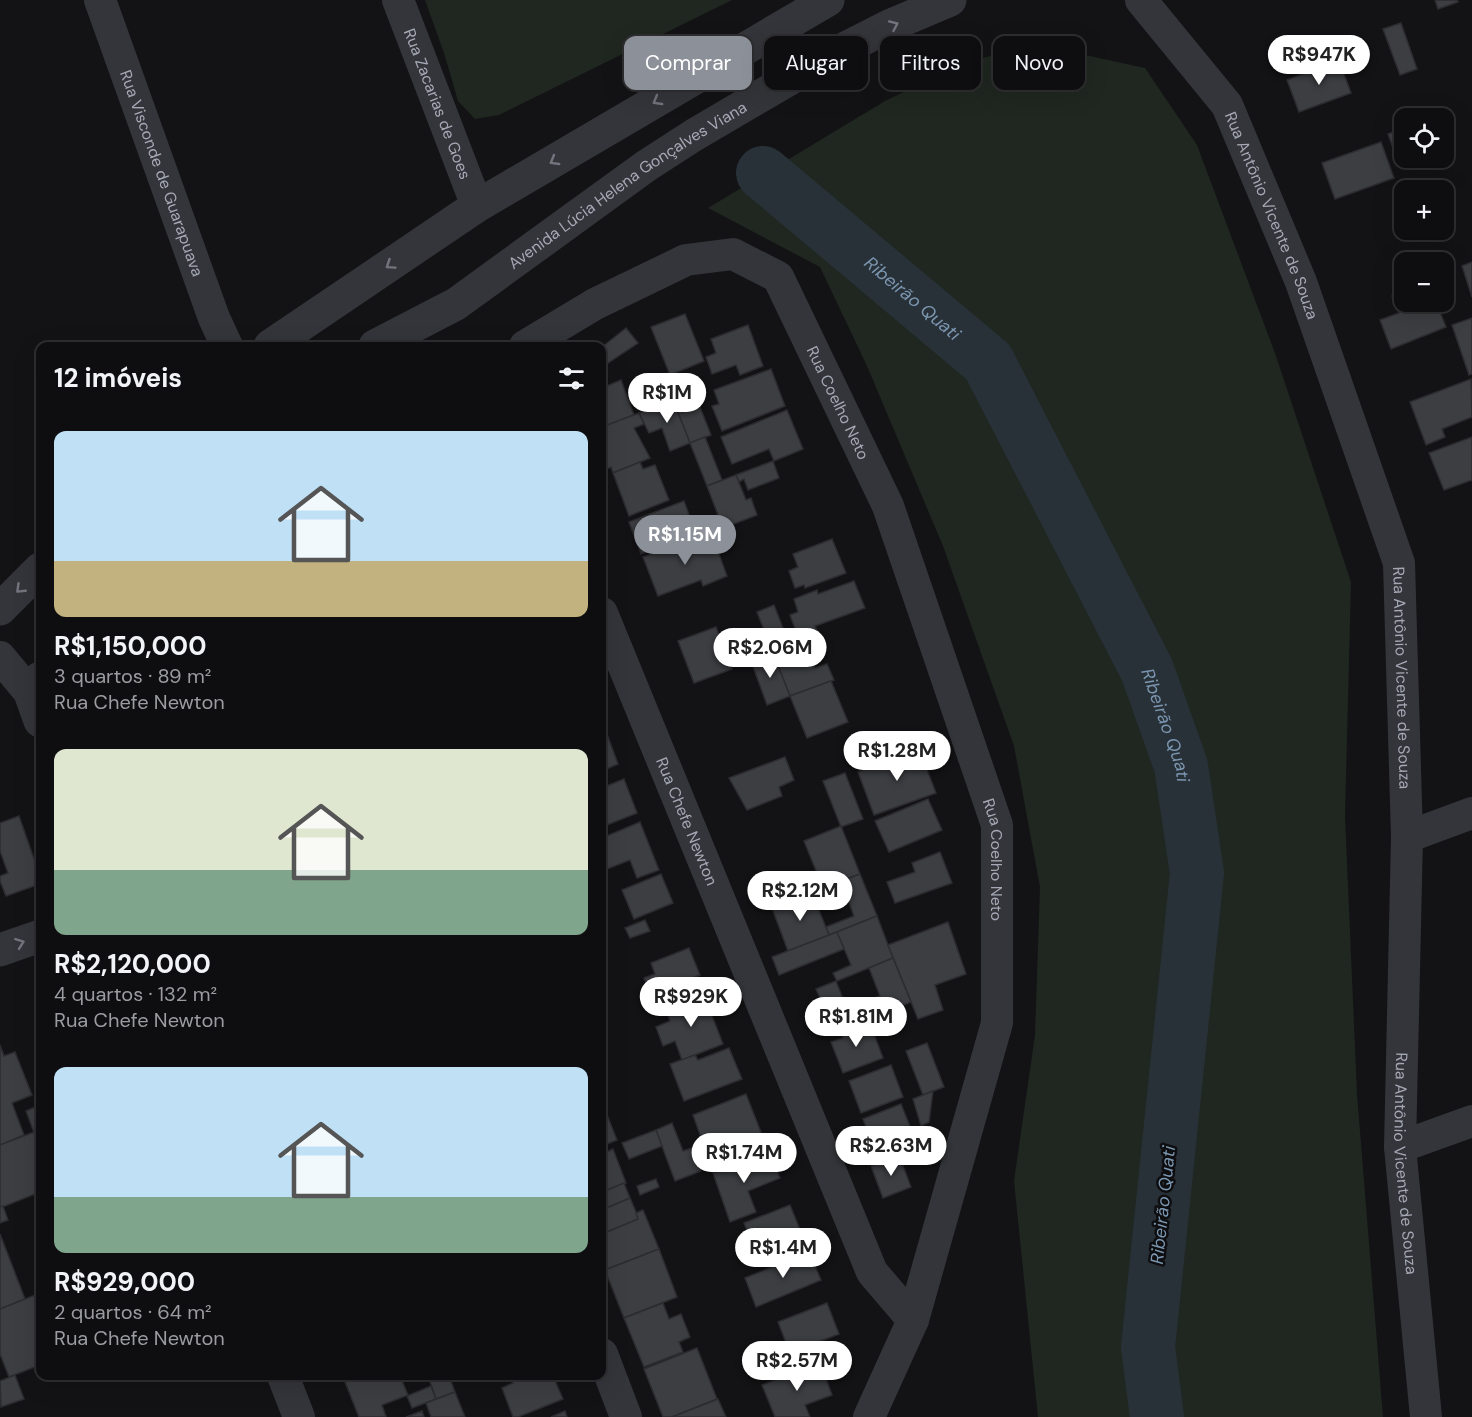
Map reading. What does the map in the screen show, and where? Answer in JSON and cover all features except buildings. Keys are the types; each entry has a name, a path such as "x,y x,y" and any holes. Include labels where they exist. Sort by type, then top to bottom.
{"street":[{"name":"Rua Visconde de Guarapuava","path":"100,0 214,318 225,342"},
{"name":"Rua Zacarias de Goes","path":"398,0 477,207"},
{"path":"276,342 477,207 828,0"},
{"name":"Avenida Lúcia Helena Gonçalves Viana","path":"383,342 456,304 646,166 703,129 822,60 950,0"},
{"name":"Rua Antônio Vicente de Souza","path":"1141,0 1227,105 1301,282 1399,563 1407,837 1400,1147 1426,1417"},
{"name":"Rua Coelho Neto","path":"532,342 595,304 686,260 733,254 778,277 888,506 997,825 997,1023 913,1320 868,1417"},
{"path":"432,342 456,304"},
{"path":"0,609 36,573"},
{"name":"Rua Chefe Newton","path":"606,623 872,1272 913,1320"},
{"path":"0,657 36,696"},
{"path":"1407,837 1472,813"},
{"path":"0,950 36,937"},
{"path":"1400,1147 1472,1121"},
{"path":"606,1364 626,1417"},
{"path":"284,1380 298,1417"}],"shaded area":[{"path":"425,0 732,0 659,36 624,36 624,53 499,115 475,119 458,101"},
{"path":"1085,55 1145,68 1197,145 1276,356 1351,582 1345,816 1357,1094 1383,1417 1038,1417 1014,1181 1035,1035 1040,887 1014,746 943,546 867,366 820,267 708,208 885,101 908,90 981,90 981,58 993,56 993,90 1085,90"}],"waterway":[{"name":"Ribeirão Quati","path":"763,173 988,362 1147,670 1181,766 1197,873 1148,1347 1157,1417"}]}
